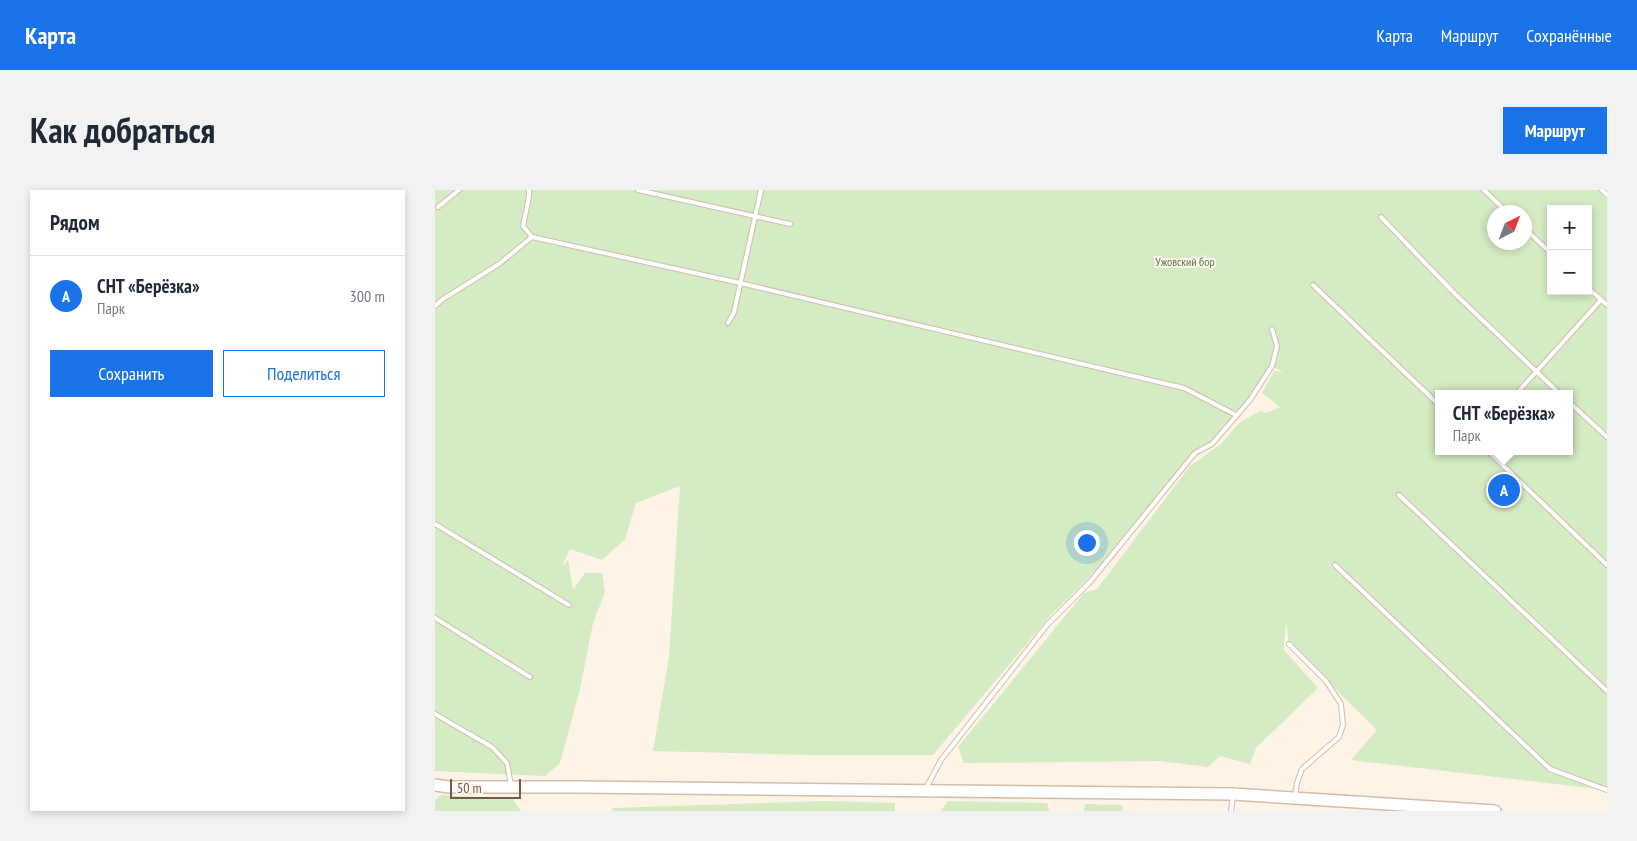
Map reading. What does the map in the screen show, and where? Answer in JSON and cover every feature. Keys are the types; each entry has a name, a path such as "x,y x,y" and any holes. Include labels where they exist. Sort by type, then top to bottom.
{"street":[{"path":"435,785 449,787 1233,794 1495,811"}],"lane":[{"path":"438,207 459,190"},
{"path":"529,190 523,226 532,237 740,283 1184,388 1236,415"},
{"path":"638,190 790,224"},
{"path":"728,323 734,312 761,190"},
{"path":"1484,190 1500,205"},
{"path":"1602,190 1607,195"},
{"path":"1381,217 1453,292 1556,390"},
{"path":"1532,235 1548,250"},
{"path":"435,306 443,298 499,264 532,237"},
{"path":"1313,285 1435,401"},
{"path":"1592,292 1607,305"},
{"path":"1521,390 1601,300"},
{"path":"924,791 941,760 1047,625 1090,582 1195,454 1212,444 1250,400 1272,366 1277,346 1272,329"},
{"path":"1573,406 1607,437"},
{"path":"1492,455 1607,565"},
{"path":"1399,495 1607,691"},
{"path":"435,524 569,605"},
{"path":"1335,565 1550,769 1607,790"},
{"path":"435,618 530,676"},
{"path":"1289,644 1326,681 1341,704 1343,724 1339,737 1303,769 1297,783 1295,798"},
{"path":"435,714 492,747 507,763 511,787"},
{"path":"1231,811 1233,794"}],"green space":[{"name":"Ужовский бор","path":"435,190 1607,190 1607,790 1351,760 1377,730 1289,644 1286,620 1284,650 1318,688 1256,748 1250,764 1220,756 1208,767 1160,761 964,763 958,747 1084,593 1097,589 1190,466 1221,444 1239,423 1260,411 1266,413 1280,407 1262,393 1274,371 1283,372 1272,366 1250,400 1212,444 1195,454 1086,581 1050,616 933,755 812,755 653,751 669,657 680,486 636,503 625,539 602,560 570,549 562,566 568,560 573,590 585,573 602,573 605,592 593,623 580,689 560,763 545,776 435,771"},
{"path":"440,795 513,799 521,811 435,811 435,801"},
{"path":"825,801 895,803 895,811 612,811 613,808"},
{"path":"948,801 1047,803 1050,811 941,811"},
{"path":"1085,804 1123,805 1123,811 1084,811"}],"place":[{"name":"СНТ «Берёзка»","path":"1504,490"}]}
